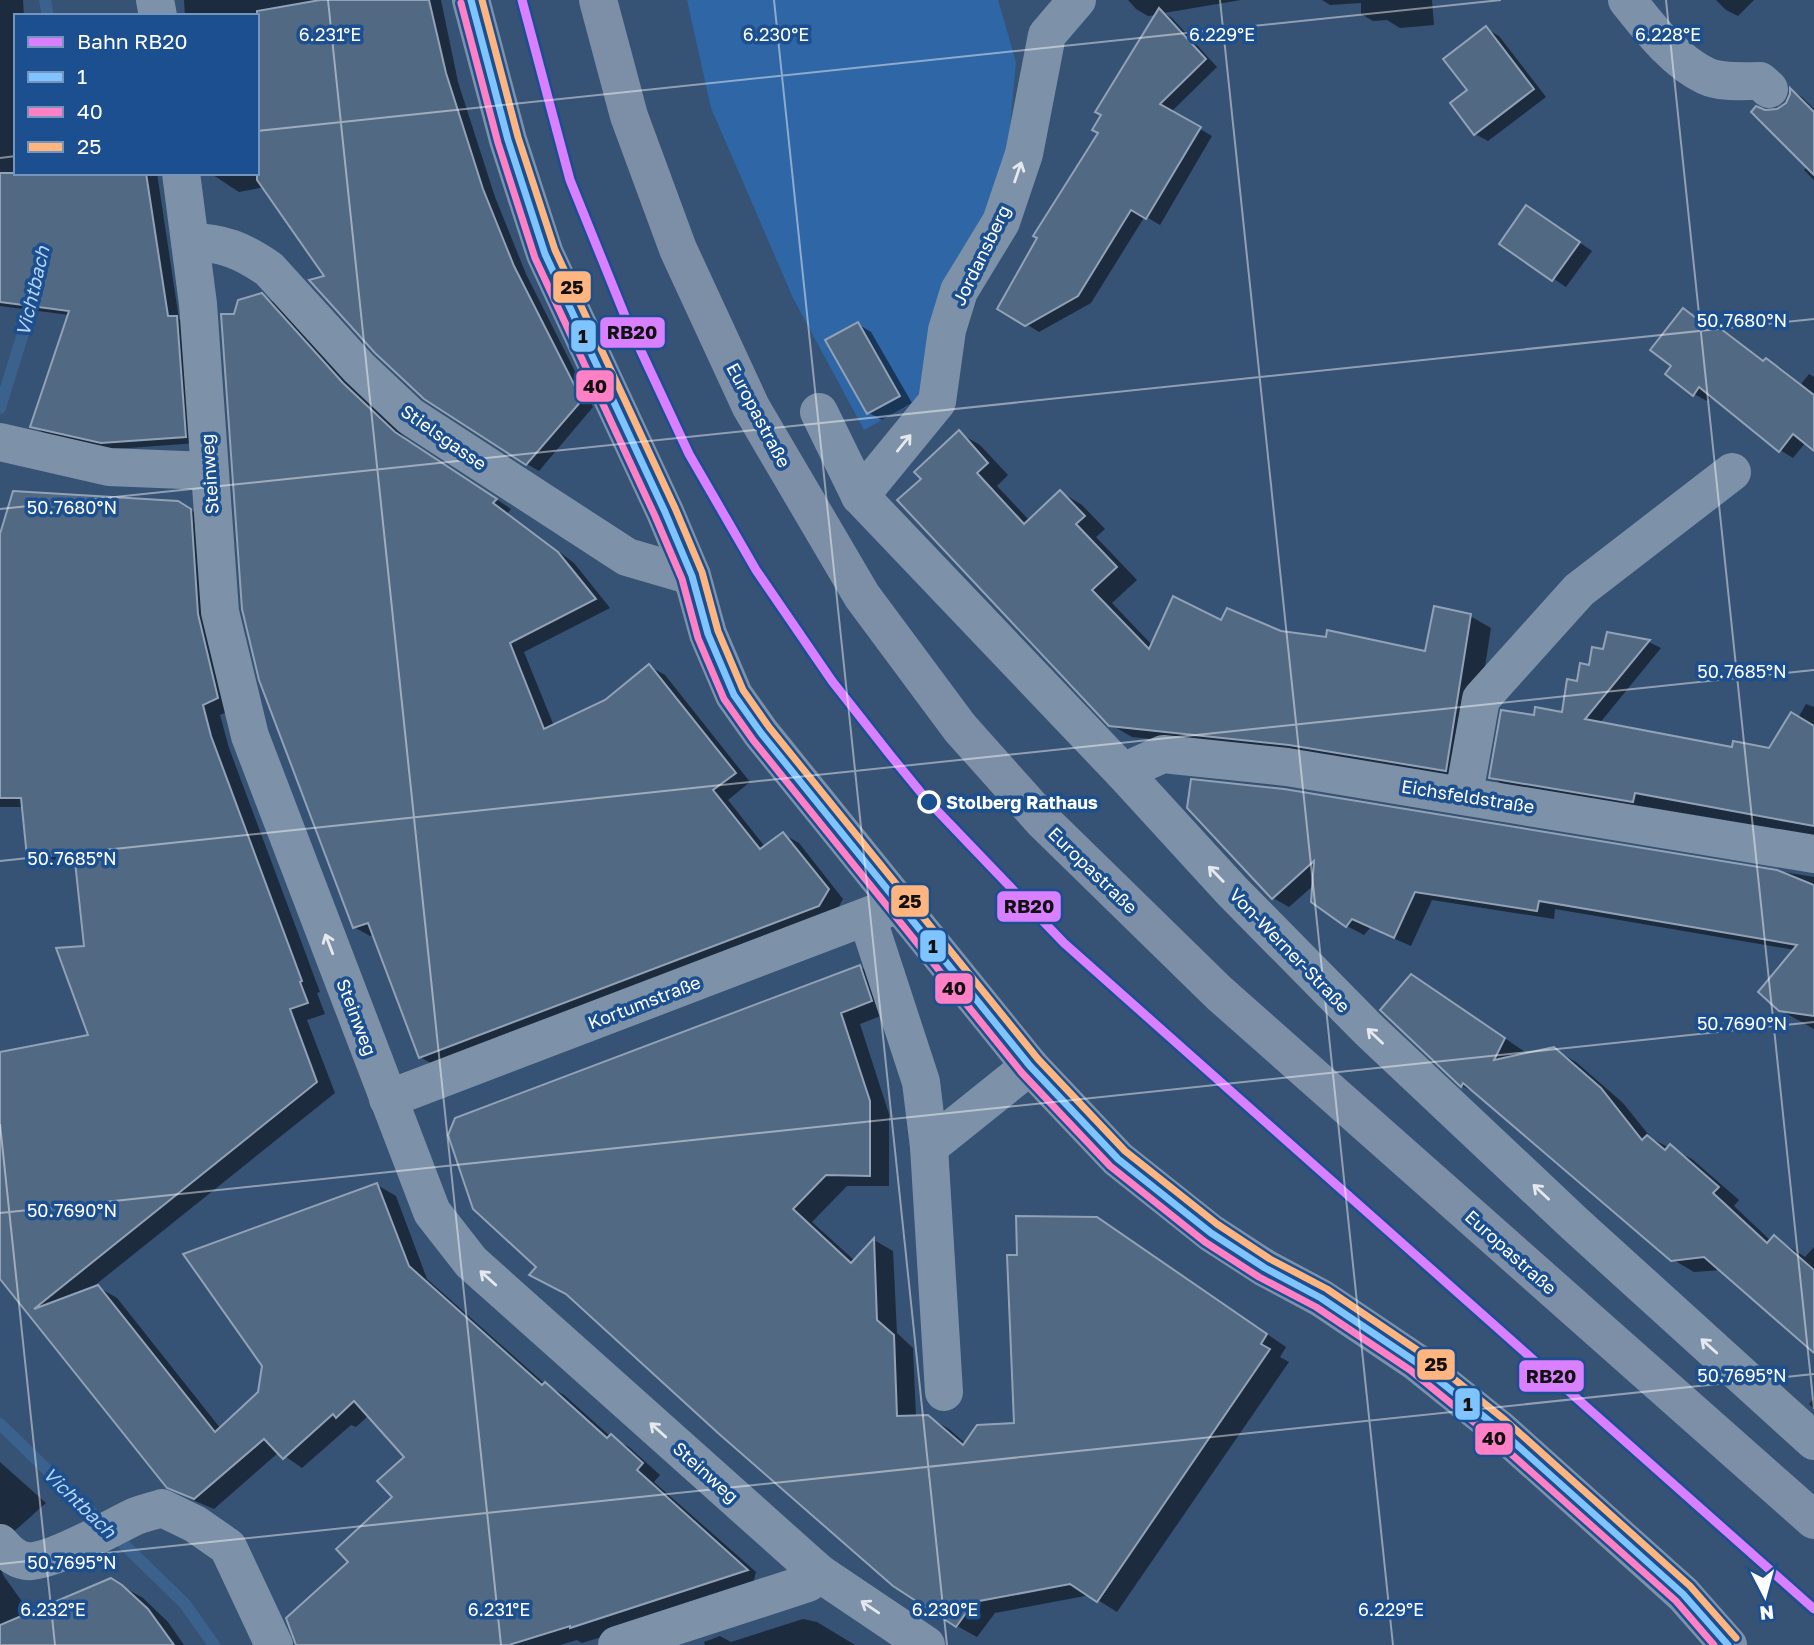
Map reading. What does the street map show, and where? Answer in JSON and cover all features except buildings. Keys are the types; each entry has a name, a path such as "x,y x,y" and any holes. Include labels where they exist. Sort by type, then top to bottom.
{"main road":[{"name":"Europastraße","path":"598,0 629,116 678,249 751,407 862,596 960,728 1044,822 1219,993 1814,1520"}],"street":[{"path":"471,0 508,139 545,254 665,512 692,576 708,634 734,695 813,798 883,911 1118,1159 1211,1233 1265,1268 1321,1298 1416,1362 1497,1428 1683,1594 1728,1645"},
{"name":"Jordansberg","path":"860,496 937,402 947,330 959,291 1001,222 1024,154 1047,35 1077,0"},
{"path":"1628,0 1682,60 1707,77 1735,82 1760,81 1769,89"},
{"name":"Steinweg","path":"181,175 198,304 219,612 250,736 432,1212 471,1262 819,1573 926,1645"},
{"name":"Stielsgasse","path":"190,242 214,242 252,258 269,269 359,368 410,416 627,557 692,576"},
{"name":"Von-Werner-Straße","path":"818,412 860,496 1123,772 1191,848 1369,1030 1575,1224 1814,1441"},
{"path":"12,445 109,467 208,471"},
{"path":"1464,794 1481,699 1579,590 1732,472"},
{"name":"Eichsfeldstraße","path":"1123,772 1163,754 1287,767 1464,794 1814,854"},
{"path":"883,911 921,1082 929,1147 944,1392"},
{"name":"Kortumstraße","path":"388,1099 883,911"},
{"path":"929,1147 1030,1066"},
{"path":"0,1543 10,1555 27,1561 42,1559 139,1515 162,1508 195,1524 228,1547 274,1645"},
{"path":"617,1645 808,1583 819,1573"}],"shaded area":[{"path":"687,0 998,0 1016,62 1008,150 921,399 864,430 793,298 711,108"}],"waterway":[{"name":"Vichtbach","path":"45,0 48,14"},
{"name":"Vichtbach","path":"0,408 28,317 33,290"},
{"name":"Vichtbach","path":"0,1424 185,1604 214,1645"}],"rail line":[{"name":"RB20","path":"522,0 570,180 627,321 689,454 756,570 832,681 891,756 927,800 1064,943 1814,1609"}],"transit line":[{"name":"1","path":"471,0 508,140 545,254 665,512 692,576 708,634 734,695 761,733 1030,1066 1118,1159 1211,1233 1265,1268 1321,1298 1416,1362 1498,1428 1683,1594 1728,1645"},
{"name":"25","path":"482,0 518,137 555,250 675,508 702,572 718,631 743,690 769,727 1038,1059 1125,1151 1217,1224 1270,1259 1327,1289 1423,1354 1505,1420 1690,1586 1736,1638"},
{"name":"40","path":"461,3 498,143 535,258 655,516 682,579 698,638 724,699 753,740 1022,1073 1110,1166 1205,1242 1259,1277 1316,1307 1410,1370 1491,1436 1676,1601 1714,1645"}],"place":[{"name":"Stolberg Rathaus","path":"929,802"}]}
